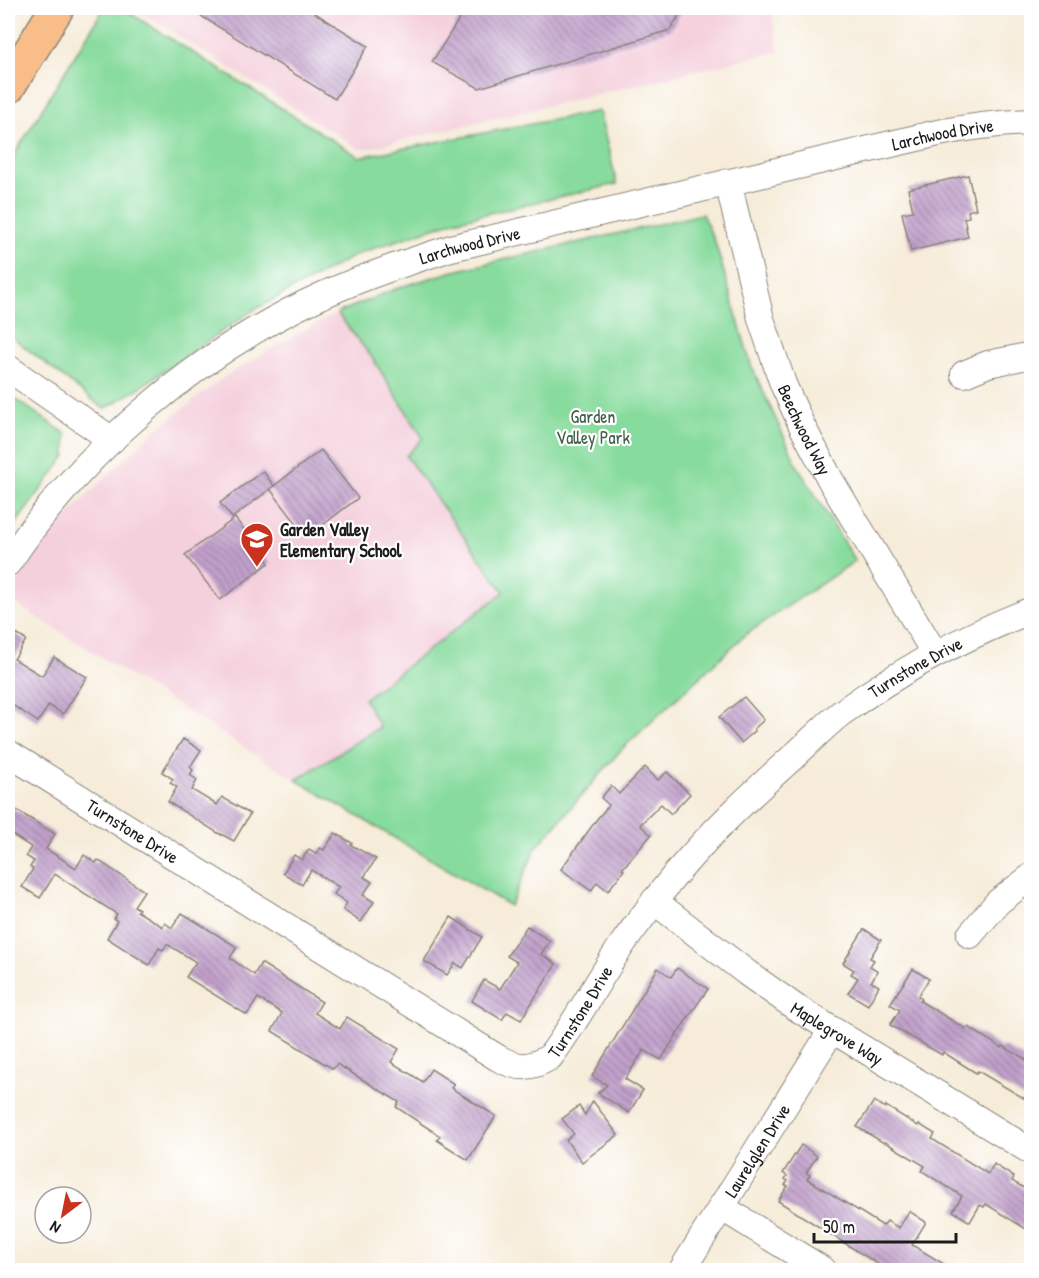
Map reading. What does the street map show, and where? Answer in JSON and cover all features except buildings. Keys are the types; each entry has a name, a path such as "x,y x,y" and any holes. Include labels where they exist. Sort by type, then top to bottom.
{"main road":[{"path":"8,87 57,8"}],"street":[{"name":"Larchwood Drive","path":"8,563 60,493 138,415 226,349 273,320 322,295 385,269 451,248 938,133 975,126 1032,122"},
{"name":"Beechwood Way","path":"728,182 761,319 783,384 797,416 831,481 935,654"},
{"path":"964,374 988,364 1032,355"},
{"path":"8,368 112,440"},
{"name":"Turnstone Drive","path":"8,753 498,1058 516,1066 528,1067 540,1064 550,1057 607,967 654,901 681,868 764,783 843,712 893,679 935,654 1032,610"},
{"path":"970,935 998,902 1032,876"},
{"name":"Maplegrove Way","path":"654,901 763,985 832,1030 1032,1152"},
{"name":"Laurelglen Drive","path":"682,1270 832,1030"},
{"path":"721,1207 823,1270"}],"shaded area":[{"path":"134,8 771,8 779,51 361,150"},
{"name":"Garden Valley Elementary School","path":"337,313 373,359 423,438 406,456 504,592 364,698 381,726 296,780 8,598 42,544 87,495 155,430 227,375"}],"green space":[{"path":"104,8 122,8 359,157 599,111 617,184 454,221 360,253 252,311 133,392 104,409 8,334 8,165"},
{"name":"Garden Valley Park","path":"702,214 715,242 751,365 797,465 855,561 745,635 621,750 536,848 510,906 296,780 380,727 364,699 504,592 406,456 423,438 373,359 337,313 400,287 454,271"},
{"path":"8,394 66,434 66,456 8,534"}],"place":[{"name":"Garden Valley Elementary School","path":"257,568"}]}
